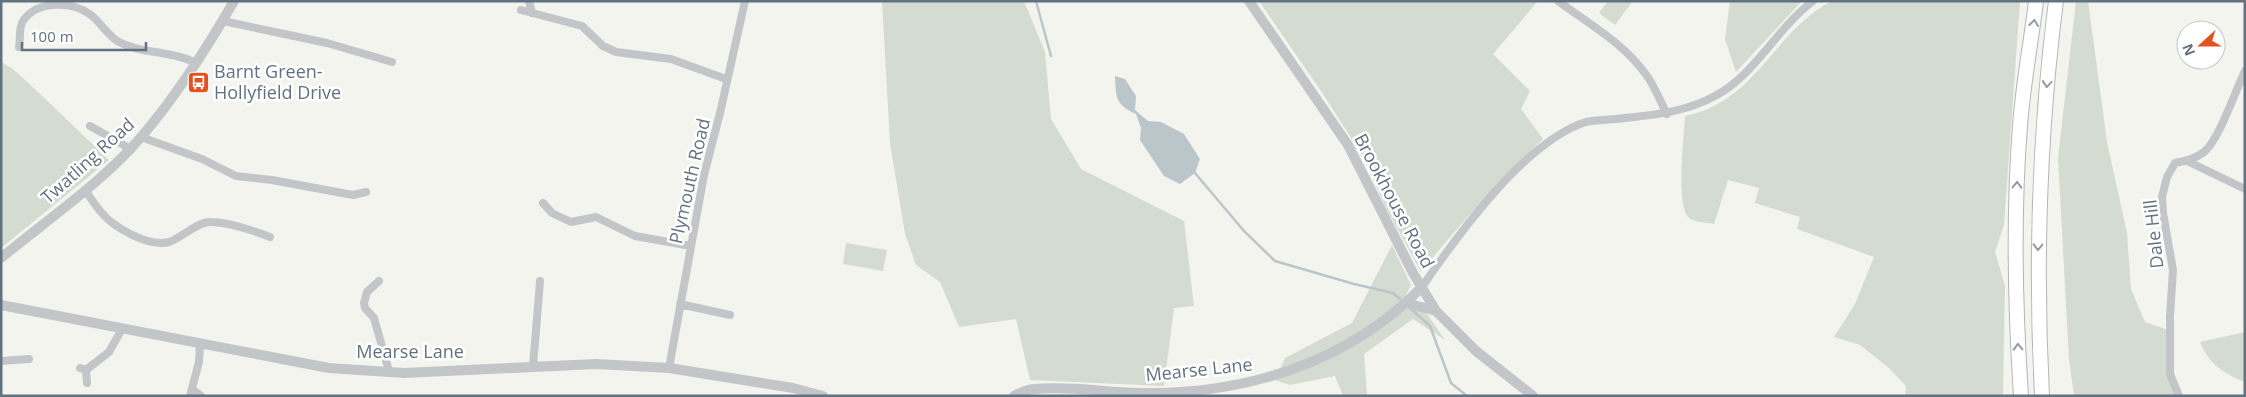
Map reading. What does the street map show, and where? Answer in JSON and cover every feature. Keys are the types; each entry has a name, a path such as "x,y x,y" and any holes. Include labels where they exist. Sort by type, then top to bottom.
{"highway":[{"path":"2021,396 2016,287 2016,205 2020,125 2036,1"},
{"path":"2042,396 2038,260 2040,154 2056,1"}],"street":[{"name":"Twatling Road","path":"1,258 86,190 141,137 197,63 234,1"},
{"path":"529,1 532,13"},
{"name":"Plymouth Road","path":"669,368 704,175 745,1"},
{"name":"Brookhouse Road","path":"1249,1 1348,145 1436,311 1476,351 1533,396"},
{"path":"1558,1 1595,26 1632,58 1647,75 1667,114"},
{"path":"1422,287 1444,255 1479,212 1544,143 1586,122 1667,114 1692,107 1717,96 1731,85 1799,12 1813,1"},
{"path":"19,48 20,28 24,19 36,9 52,4 66,3 92,16 118,41 124,44 197,63"},
{"path":"521,10 582,26 603,46 616,52 671,59 726,79"},
{"path":"223,22 327,43 392,62"},
{"name":"Dale Hill","path":"2179,396 2170,374 2170,316 2173,270 2163,213 2162,196 2167,177 2175,163 2187,161 2206,151 2216,135 2245,70"},
{"path":"90,126 129,148"},
{"path":"141,137 202,159 236,176 272,180 353,195 366,192"},
{"path":"2187,161 2245,189"},
{"path":"86,190 101,213 116,225 146,240 158,243 170,242 209,221 255,231 270,237"},
{"path":"542,203 552,213 571,222 596,217 635,236 691,246"},
{"path":"379,281 367,292 364,303 374,318 389,371"},
{"path":"533,367 540,282"},
{"name":"Mearse Lane","path":"1014,396 1034,389 1140,393 1205,389 1256,382 1308,364 1354,342 1406,303 1422,287"},
{"path":"1406,303 1436,311"},
{"path":"680,304 730,316"},
{"name":"Mearse Lane","path":"1,305 329,368 404,372 596,364 669,368 794,388 823,396"},
{"path":"86,383 83,369 109,352 122,329"},
{"path":"200,344 199,362 191,393 201,396"},
{"path":"1,361 29,359"}],"shaded area":[{"path":"882,1 1024,1 1045,52 1051,119 1081,169 1184,221 1194,306 1174,308 1164,386 1030,380 1016,319 959,327 940,282 916,265 905,234 890,143"},
{"path":"1259,1 1538,1 1493,54 1530,91 1521,109 1543,139 1480,204 1421,272 1385,206 1362,155"},
{"path":"1608,1 1633,1 1615,25 1599,13"},
{"path":"1730,1 1802,1 1736,72 1725,39"},
{"path":"1832,1 2020,1 2004,225 1995,252 2005,286 2003,396 1905,396 1906,386 1889,368 1860,345 1834,337 1855,304 1874,257 1797,229 1800,217 1755,203 1759,188 1728,180 1714,224 1693,220 1688,217 1684,210 1682,199 1682,153 1685,116 1710,108 1730,96 1748,81 1794,30 1812,14"},
{"path":"2076,1 2088,1 2107,142 2127,233 2131,289 2145,322 2171,331 2170,374 2179,396 2074,396 2069,359 2058,158"},
{"path":"1,62 13,69 109,160 1,248"},
{"path":"1115,76 1125,79 1136,96 1135,110 1148,121 1161,122 1184,134 1200,159 1195,173 1180,184 1164,176 1140,140 1141,128 1136,114 1124,107 1118,100"},
{"path":"846,243 887,250 883,271 843,264"},
{"path":"1392,245 1411,285 1404,299 1408,304 1428,315 1445,340 1413,319 1364,354 1367,396 1343,396 1335,376 1290,385 1275,380 1285,358 1352,323"},
{"path":"2245,332 2245,382 2230,375 2212,362 2200,342"}],"waterway":[{"path":"1036,1 1051,56"},
{"path":"1195,173 1244,231 1275,261 1354,284 1393,293 1400,299"},
{"path":"1410,308 1430,326 1451,383 1467,396"}],"place":[{"name":"Barnt Green- Hollyfield Drive","path":"198,82"}]}
